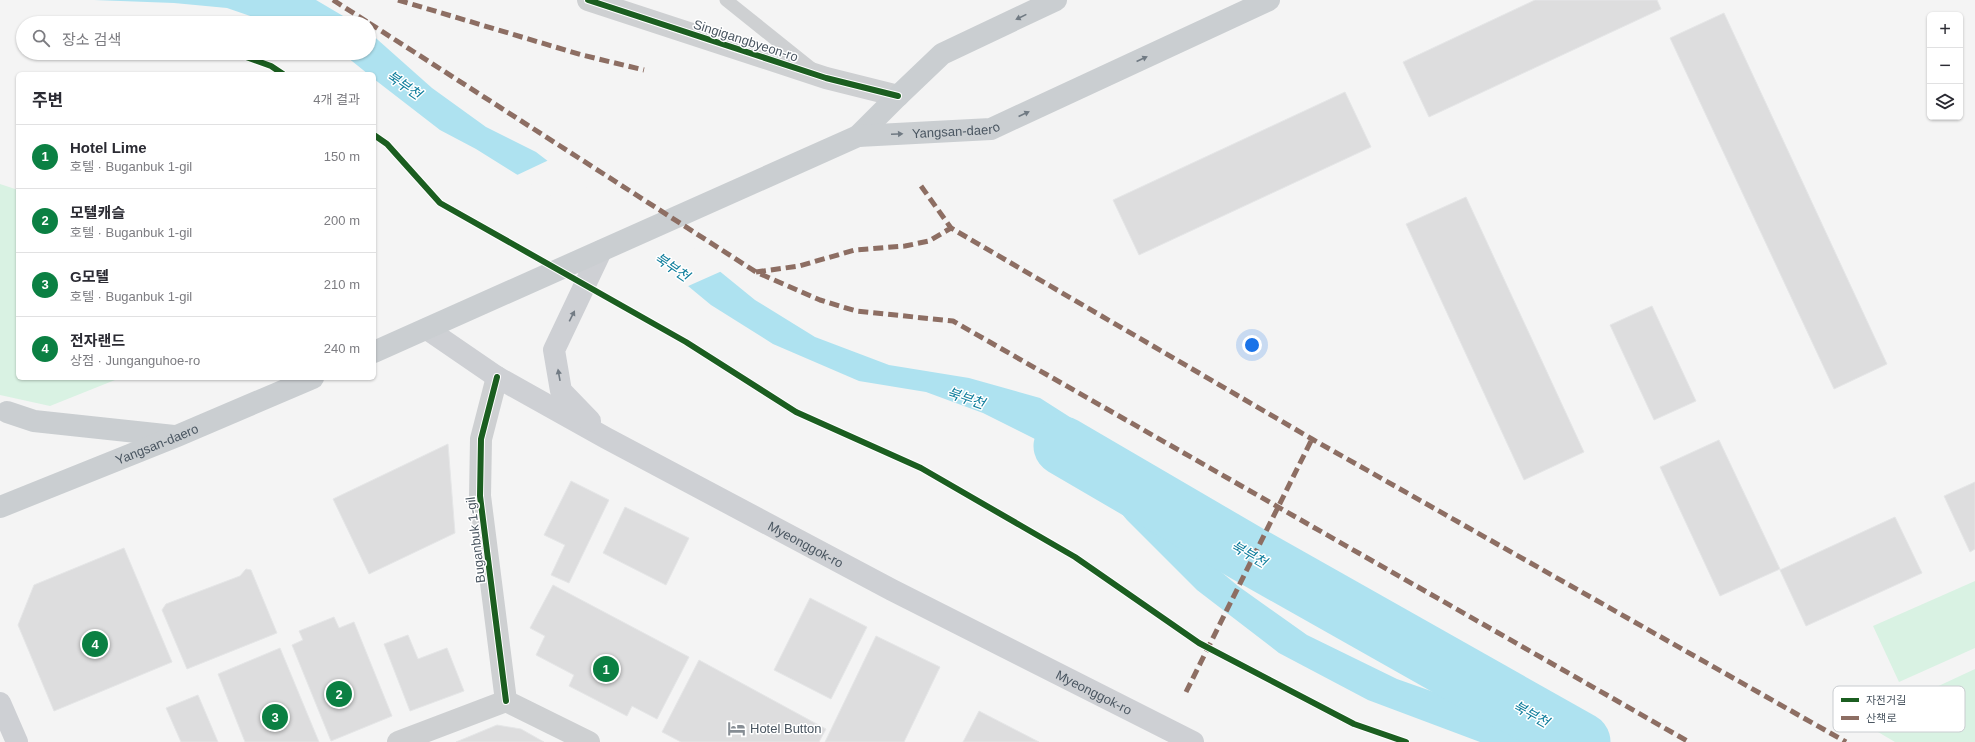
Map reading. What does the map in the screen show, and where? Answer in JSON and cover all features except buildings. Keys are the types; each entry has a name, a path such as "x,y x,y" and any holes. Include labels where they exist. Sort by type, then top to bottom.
{"main road":[{"path":"376,351 858,136 942,54 1056,0"},
{"name":"Yangsan-daero","path":"858,136 991,129 1269,0"},
{"path":"601,251 554,350 561,391 606,438"},
{"name":"Myeonggok-ro","path":"427,329 498,377 606,438 892,590 1193,742"},
{"name":"Yangsan-daero","path":"0,507 177,436 308,380"},
{"path":"7,412 34,421 177,436"},
{"path":"0,703 16,742"}],"street":[{"name":"Singigangbyeon-ro","path":"588,0 820,76 898,96"},
{"name":"Buganbuk 1-gil","path":"498,377 481,439 480,496 506,701"},
{"path":"398,742 506,701 578,740"}],"lane":[{"path":"726,0 820,76"}],"green space":[{"path":"0,184 16,189 16,380 115,380 50,406 0,395"},
{"path":"1975,581 1975,648 1899,682 1873,626"},
{"path":"1975,669 1975,742 1895,742 1878,732 1965,732 1965,686 1938,686"}],"water":[{"path":"94,0 316,0 343,16 250,16 227,8 174,3"},
{"path":"376,38 432,88 486,127 536,152 583,188 696,252 755,300 815,337 889,365 969,378 1040,398 1098,435 1134,487 1184,541 1238,586 1307,635 1397,679 1465,703 1564,731 1584,742 1480,742 1368,700 1279,653 1197,590 1127,520 1077,460 983,413 926,392 859,381 773,344 711,305 659,262 585,211 516,174 476,149 440,130 376,81 376,72 366,72 351,60 376,60"}],"pier":[{"path":"549,160 584,186 697,250 722,271 686,287 658,264 584,213 515,176"}],"waterway":[{"name":"북부천","path":"1063,446 1248,554 1581,742"}],"marked path":[{"path":"333,0 358,16"},
{"path":"398,0 582,55 644,70"},
{"path":"376,28 756,272 820,300 856,311 953,321 1689,742"},
{"path":"921,186 951,228 1312,439 1846,742"},
{"path":"756,272 799,266 855,250 905,246 929,241 951,228"},
{"path":"1186,692 1312,439"}],"cycle path":[{"path":"588,0 826,78 898,96"},
{"path":"254,60 271,66 280,72"},
{"path":"376,136 387,144 440,203 686,342 796,412 921,468 1075,557 1199,643 1354,724 1406,742"},
{"path":"497,377 481,439 480,496 506,701"}],"place":[{"name":"전자랜드","path":"95,644"},
{"name":"Hotel Lime","path":"606,669"},
{"name":"모텔캐슬","path":"339,694"},
{"name":"G모텔","path":"275,717"},
{"name":"Hotel Button","path":"737,728"}]}
